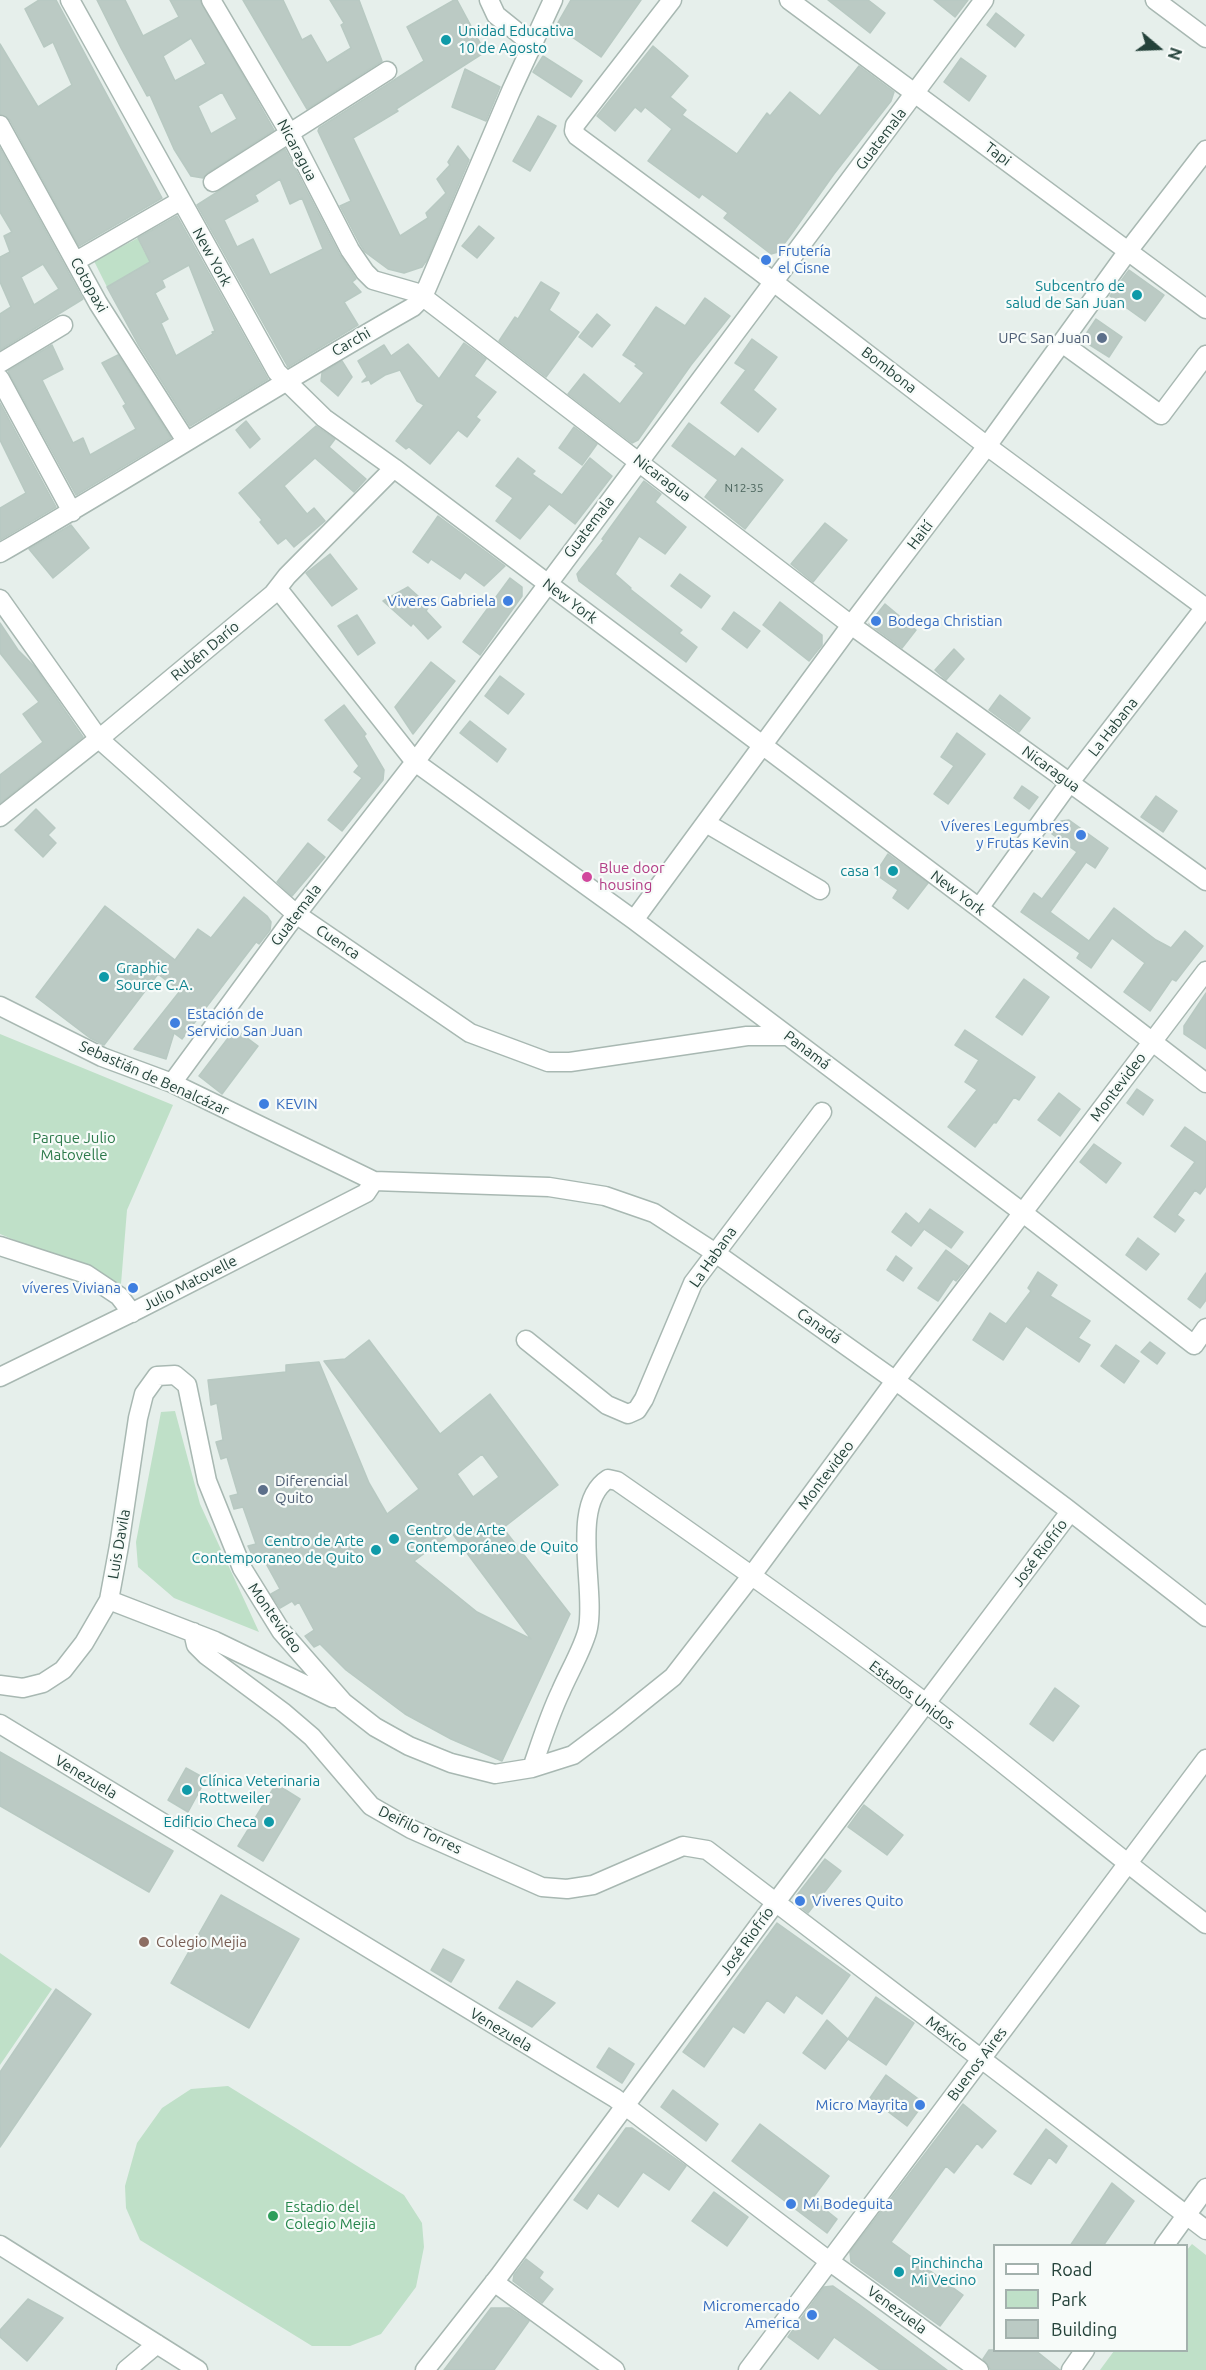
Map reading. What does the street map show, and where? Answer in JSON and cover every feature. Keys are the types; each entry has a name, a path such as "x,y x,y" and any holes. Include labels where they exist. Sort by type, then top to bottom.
{"street":[{"name":"New York","path":"70,0 277,372 324,418 394,468 979,908 1206,1083"},
{"name":"Nicaragua","path":"211,0 290,134 350,250 373,280 415,291 852,625 1206,881"},
{"path":"489,0 496,15 532,44"},
{"name":"Carchi","path":"0,553 72,512 286,380 413,307 423,297 553,0"},
{"name":"Bombona","path":"672,0 575,125 574,131 577,136 773,281 987,446 1206,607"},
{"name":"Tapi","path":"789,0 1206,309"},
{"name":"Guatemala","path":"172,1083 296,914 415,762 984,0"},
{"path":"1155,0 1206,38"},
{"path":"213,182 387,71"},
{"name":"Cotopaxi","path":"0,125 98,303 186,441"},
{"name":"Haití","path":"634,920 987,446 1128,251 1206,150"},
{"path":"76,261 180,201"},
{"path":"0,363 63,325"},
{"path":"1062,343 1161,415 1206,355"},
{"path":"0,379 72,512"},
{"name":"Rubén Darío","path":"0,817 99,739 278,589 286,576 394,468"},
{"path":"278,589 415,762"},
{"name":"Cuenca","path":"0,599 99,739 296,914 470,1033 548,1062 570,1062 747,1036 788,1036"},
{"name":"La Habana","path":"979,908 1070,782 1206,607"},
{"name":"Panamá","path":"415,762 634,920 1194,1345 1206,1328"},
{"path":"706,823 820,890"},
{"name":"Montevideo","path":"187,1385 207,1481 242,1568 281,1631 343,1702 375,1727 409,1746 451,1763 495,1774 532,1768 573,1755 673,1677 1206,971"},
{"name":"Sebastián de Benalcázar","path":"0,1006 102,1057 172,1083 374,1181"},
{"name":"La Habana","path":"526,1340 607,1405 628,1414 637,1410 644,1399 693,1283 714,1252 822,1112"},
{"name":"Canadá","path":"374,1181 549,1187 605,1196 654,1213 714,1252 896,1381 1206,1617"},
{"name":"Julio Matovelle","path":"0,1377 132,1313 366,1193 374,1181"},
{"path":"0,1246 86,1274 119,1296 132,1313"},
{"name":"Luis Davila","path":"0,1685 23,1688 43,1683 63,1670 84,1643 109,1600 138,1418 144,1394 157,1376 175,1375 187,1385"},
{"name":"Estados Unidos","path":"532,1768 550,1716 588,1628 586,1555 590,1503 601,1484 608,1479 617,1481 752,1575 926,1704 1126,1864 1206,1924"},
{"name":"José Riofrío","path":"425,2370 494,2282 776,1902 1070,1512"},
{"path":"109,1600 193,1632"},
{"name":"Montevideo","path":"193,1632 343,1702"},
{"name":"Deifilo Torres","path":"193,1632 196,1645 206,1655 285,1713 312,1737 371,1806 411,1829 542,1887 567,1889 593,1885 683,1846 707,1850 719,1858"},
{"name":"Venezuela","path":"0,1724 626,2106 830,2261 979,2370"},
{"name":"Buenos Aires","path":"748,2370 1206,1759"},
{"name":"México","path":"719,1858 1206,2229"},
{"path":"1165,2244 1206,2188"},
{"path":"0,2245 198,2370"},
{"path":"494,2282 615,2370"},
{"path":"126,2370 157,2344"},
{"path":"1071,2370 1084,2352"}],"green space":[{"path":"138,238 145,253 152,261 107,287 94,261"},
{"name":"Parque Julio Matovelle","path":"0,1034 173,1105 127,1210 121,1284 0,1234"},
{"path":"175,1411 200,1504 259,1632 174,1598 138,1567 136,1542 161,1412"},
{"path":"0,1953 52,1989 0,2065"},
{"name":"Estadio del Colegio Mejia","path":"228,2086 404,2195 422,2223 424,2247 416,2287 381,2334 350,2346 312,2346 140,2240 126,2208 125,2186 137,2143 162,2108 191,2089"},
{"path":"1192,2244 1206,2255 1206,2370 1100,2370 1113,2352 1188,2352 1188,2249"}],"building":[{"path":"39,0 56,0 162,198 79,246 10,120 0,114 0,44 38,107 72,85 53,42 44,47 25,9"},
{"path":"97,0 125,0 143,36 179,17 170,0 200,0 274,130 207,173 203,178 191,176 174,149 150,95 147,96","holes":["191,38 206,64 175,81 163,56","222,92 237,119 211,134 198,106"]},
{"path":"243,0 283,0 302,40 311,35 327,63 351,48 341,25 344,23 330,0 359,0 382,61 307,109"},
{"path":"457,0 485,52 396,109 398,111 353,138 400,236 428,218 426,213 446,193 437,179 450,165 448,162 458,146 469,160 427,260 422,267 404,273 388,269 365,252 360,244 340,206 351,201 318,131 319,128 424,61 407,27"},
{"path":"571,0 641,0 601,57 556,26"},
{"path":"828,0 868,0 885,13 870,33"},
{"path":"934,0 968,0 955,17"},
{"path":"996,13 1024,35 1015,47 987,25"},
{"path":"653,46 688,76 670,97 686,110 682,115 737,154 767,113 770,116 790,92 820,116 859,66 894,92 891,101 834,174 778,252 771,254 724,218 728,213 702,194 699,198 648,161 672,129 645,107 641,112 635,107 615,131 597,116"},
{"path":"543,56 582,81 571,97 533,72"},
{"path":"961,58 986,76 969,101 944,82"},
{"name":"Unidad Educativa 10 de Agosto","path":"465,69 500,87 486,121 452,107"},
{"path":"538,116 556,126 530,171 513,161"},
{"path":"0,148 83,299 0,350 0,314 11,307 0,282 0,257 10,252 4,236 12,232 0,212","holes":["43,264 59,289 34,305 21,277"]},
{"path":"285,149 340,255 356,279 352,282 361,292 344,302 358,325 288,367 197,205","holes":["280,179 290,204 302,198 323,249 270,275 253,239 237,247 224,220 258,201 255,195"]},
{"path":"177,216 268,379 190,426 138,344 107,287 150,262 138,238","holes":["189,265 215,331 176,356 161,323 168,319 155,293 165,287 162,280"]},
{"path":"479,226 494,238 477,258 462,246"},
{"name":"Subcentro de salud de San Juan","path":"1129,270 1164,295 1145,321 1110,296"},
{"path":"541,282 559,293 549,310 579,332 546,377 499,341 515,317 518,319"},
{"path":"705,298 730,316 691,365 638,440 632,443 568,394 584,374 620,404 644,373 635,366 637,364 623,355 656,307 685,326"},
{"path":"597,314 610,325 592,347 579,337"},
{"name":"UPC San Juan","path":"1096,319 1122,337 1109,357 1082,340"},
{"path":"752,339 777,357 753,390 776,409 758,432 721,403 746,370 735,363"},
{"path":"464,343 486,359 474,376 496,392 476,417 480,420 467,437 458,430 430,464 409,447 406,449 396,441 424,405 417,401 400,370 385,375 371,384 369,380 362,382 367,377 358,361 384,345 391,356 408,344 439,379"},
{"path":"52,345 63,369 42,380 73,443 83,438 90,455 136,429 123,406 126,404 102,363 118,355 171,438 76,495 8,371"},
{"path":"342,361 352,377 338,396 321,381 322,373"},
{"path":"0,403 56,507 0,540 0,508 26,493 0,440"},
{"path":"246,421 260,439 250,448 236,430"},
{"path":"689,423 735,457 742,448 783,480 745,529 705,497 718,480 672,446"},
{"path":"316,426 335,439 329,447 366,479 354,492 315,458 284,486 307,514 314,508 325,521 294,547 286,538 278,544 260,522 262,520 239,493"},
{"path":"574,427 597,444 582,465 559,448"},
{"path":"518,458 535,471 532,474 562,495 590,458 612,476 575,524 549,504 520,539 496,521 513,498 496,486"},
{"path":"644,481 661,494 655,502 686,527 665,554 639,536 615,574 630,589 682,630 679,633 697,647 686,662 579,581 577,574 604,540 602,539"},
{"path":"438,516 505,566 484,586 465,572 460,579 431,559 428,563 413,552"},
{"path":"825,523 847,540 813,582 791,564"},
{"path":"71,525 89,548 53,578 29,549"},
{"path":"330,554 357,589 332,606 306,573"},
{"path":"680,574 710,596 701,608 671,586"},
{"path":"510,578 522,587 522,596 480,655 463,642"},
{"path":"408,587 429,606 426,611 441,627 428,639 413,623 411,626 383,601"},
{"path":"780,602 822,635 822,645 809,661 763,625"},
{"path":"885,604 916,630 902,648 869,624"},
{"path":"734,612 760,631 747,648 722,629"},
{"path":"357,615 375,643 358,655 338,626"},
{"path":"0,623 18,650 34,666 83,737 0,803 0,775 43,742 23,714 39,702 0,653"},
{"path":"954,649 964,659 946,680 935,670"},
{"path":"431,662 455,681 413,734 395,707"},
{"path":"500,676 524,694 508,714 485,696"},
{"path":"1000,695 1030,718 1019,732 989,710"},
{"path":"344,705 366,734 364,736 384,770 383,780 342,831 328,820 362,778 354,772 359,766 325,720"},
{"path":"470,721 506,749 497,762 460,733"},
{"path":"957,733 985,754 948,804 934,794 954,766 941,757"},
{"path":"1022,786 1038,797 1029,809 1014,798"},
{"path":"1156,796 1177,811 1163,832 1141,817"},
{"path":"36,809 55,828 48,835 56,843 43,857 15,830"},
{"path":"1069,820 1108,848 1095,868 1086,862 1050,912 1089,941 1114,908 1156,940 1171,948 1185,931 1203,946 1176,981 1172,979 1150,1011 1124,992 1145,963 1112,938 1091,968 1077,958 1080,953 1021,912 1034,893 1042,899 1077,852 1052,834 1061,821"},
{"path":"308,843 325,857 292,896 277,882"},
{"path":"888,854 928,883 908,909 893,898 898,890 875,874"},
{"path":"244,897 267,916 271,922 270,930 259,944 256,942 182,1039 174,1033 166,1059 134,1049 180,991 158,974 104,1045 90,1038 36,997 105,906 175,960 198,929 211,938"},
{"path":"1024,979 1049,997 1022,1035 996,1017"},
{"path":"1206,993 1206,1049 1184,1034 1184,1026"},
{"path":"235,1029 258,1046 222,1094 199,1076"},
{"path":"965,1030 1035,1077 1019,1100 1014,1097 975,1147 948,1127 977,1090 965,1082 979,1060 955,1045"},
{"path":"1137,1089 1153,1100 1143,1115 1127,1103"},
{"path":"1059,1093 1080,1109 1060,1136 1038,1120"},
{"path":"1185,1127 1206,1142 1206,1186 1200,1194 1195,1190 1177,1215 1184,1220 1175,1232 1154,1217 1195,1162 1171,1146"},
{"path":"1094,1144 1121,1163 1106,1183 1080,1162"},
{"path":"930,1209 963,1232 951,1248 924,1229 911,1246 892,1232 906,1213 919,1224"},
{"path":"1138,1238 1159,1254 1146,1270 1126,1255"},
{"path":"946,1250 968,1266 956,1281 953,1279 938,1301 918,1288"},
{"path":"896,1256 912,1268 903,1281 887,1270"},
{"path":"1038,1272 1057,1285 1050,1296 1090,1321 1078,1338 1090,1345 1079,1362 1026,1326 1003,1360 973,1340 990,1313 1006,1324 1031,1291 1028,1288"},
{"path":"1206,1273 1206,1300 1200,1308 1188,1299"},
{"name":"Centro de Arte Contemporaneo de Quito","path":"369,1340 440,1434 490,1394 558,1485 503,1528 570,1614 502,1761 451,1739 405,1714 346,1670 320,1644 314,1647 305,1636 314,1630 299,1602 295,1605 292,1601 280,1608 271,1594 280,1589 263,1558 255,1561 248,1546 256,1544 243,1507 234,1509 230,1496 238,1494 227,1457 221,1459 216,1442 223,1440 217,1403 211,1405 208,1380 286,1372 286,1365 319,1362 369,1483 387,1514 419,1489 324,1361 345,1359","holes":["482,1454 499,1477 473,1497 457,1474","452,1533 531,1639 477,1612 414,1561"]},
{"path":"1150,1342 1165,1353 1157,1364 1141,1352"},
{"path":"1116,1345 1139,1361 1124,1383 1101,1366"},
{"path":"1055,1688 1079,1706 1053,1741 1030,1724"},
{"path":"0,1752 173,1851 149,1892 0,1806"},
{"name":"Clínica Veterinaria Rottweiler","path":"186,1768 206,1779 188,1812 168,1800"},
{"name":"Edificio Checa","path":"276,1784 300,1799 263,1861 238,1846"},
{"path":"864,1805 903,1835 887,1855 848,1827"},
{"path":"825,1859 841,1871 808,1913 797,1904 797,1895"},
{"path":"221,1895 299,1939 249,2028 171,1983"},
{"path":"777,1923 850,1975 822,2014 796,1995 784,2013 767,2000 744,2033 733,2026 704,2067 683,2052"},
{"path":"443,1949 464,1960 451,1982 431,1970"},
{"path":"517,1981 555,2003 532,2027 499,2008"},
{"path":"56,1989 91,2014 0,2147 0,2072"},
{"path":"876,1997 914,2023 886,2065 848,2039"},
{"path":"827,2020 848,2039 825,2069 803,2053"},
{"path":"609,2048 634,2064 622,2083 597,2067"},
{"path":"886,2075 924,2103 907,2126 870,2098"},
{"path":"673,2090 718,2124 706,2141 661,2107"},
{"path":"963,2104 996,2131 982,2148 977,2143 954,2173 946,2166 891,2242 963,2295 940,2326 851,2262 850,2252"},
{"path":"760,2124 829,2176 812,2199 837,2219 827,2233 732,2161"},
{"path":"626,2128 632,2128 686,2166 669,2190 643,2172 618,2207 598,2193 587,2209 574,2200"},
{"path":"1046,2129 1067,2146 1056,2163 1049,2157 1031,2184 1014,2174"},
{"path":"1112,2183 1134,2201 1104,2244 1071,2244"},
{"path":"714,2192 748,2217 727,2246 692,2221"},
{"path":"526,2259 543,2272 539,2278 553,2289 542,2303 513,2281 514,2275"},
{"path":"833,2286 947,2370 880,2370 834,2337 818,2359 788,2337 824,2287"},
{"path":"28,2299 63,2318 27,2361 0,2337 0,2330"},
{"path":"491,2308 510,2308 529,2321 494,2370 444,2370"},
{"path":"989,2350 993,2352 1038,2352 1060,2370 991,2370 983,2359"}],"place":[{"name":"Unidad Educativa 10 de Agosto","path":"446,40"},
{"name":"Frutería el Cisne","path":"766,260"},
{"name":"Subcentro de salud de San Juan","path":"1137,295"},
{"name":"UPC San Juan","path":"1102,338"},
{"name":"Viveres Gabriela","path":"508,601"},
{"name":"Bodega Christian","path":"876,621"},
{"name":"Víveres Legumbres y Frutas Kevin","path":"1081,835"},
{"name":"casa 1","path":"893,871"},
{"name":"Blue door housing","path":"587,877"},
{"name":"Graphic Source C.A.","path":"104,977"},
{"name":"Estación de Servicio San Juan","path":"175,1023"},
{"name":"KEVIN","path":"264,1104"},
{"name":"víveres Viviana","path":"133,1288"},
{"name":"Diferencial Quito","path":"263,1490"},
{"name":"Centro de Arte Contemporáneo de Quito","path":"394,1539"},
{"name":"Centro de Arte Contemporaneo de Quito","path":"376,1550"},
{"name":"Clínica Veterinaria Rottweiler","path":"187,1790"},
{"name":"Edificio Checa","path":"269,1822"},
{"name":"Viveres Quito","path":"800,1901"},
{"name":"Colegio Mejia","path":"144,1942"},
{"name":"Micro Mayrita","path":"920,2105"},
{"name":"Mi Bodeguita","path":"791,2204"},
{"name":"Estadio del Colegio Mejia","path":"273,2216"},
{"name":"Pinchincha Mi Vecino","path":"899,2272"},
{"name":"Micromercado America","path":"812,2315"}]}
